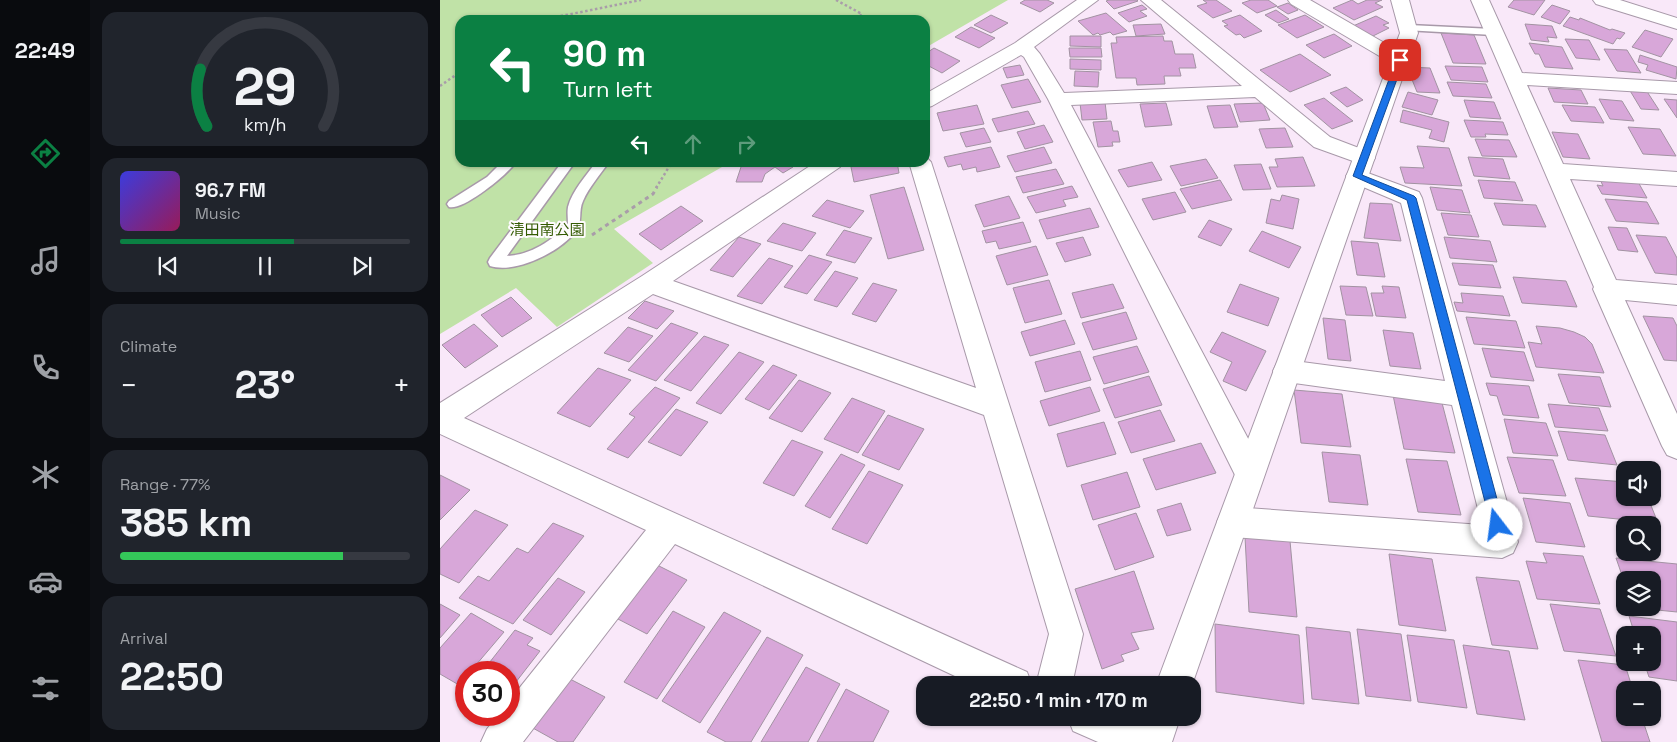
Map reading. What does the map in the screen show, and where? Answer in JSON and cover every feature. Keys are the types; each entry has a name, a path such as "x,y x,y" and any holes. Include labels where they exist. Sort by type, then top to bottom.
{"street":[{"path":"930,99 1022,47 1089,0"},
{"path":"1150,0 1322,142 1411,198 1502,542 1233,522"},
{"path":"1297,0 1400,60"},
{"path":"1177,676 1400,60 1409,28 1400,0"},
{"path":"1480,0 1606,289 1677,446"},
{"path":"1602,0 1677,24"},
{"path":"1022,47 1031,54 1058,99 1250,473"},
{"path":"1514,78 1677,88"},
{"path":"1058,99 1260,91"},
{"path":"440,419 651,283 825,167"},
{"path":"922,167 1066,634 1056,676"},
{"path":"1555,170 1677,179"},
{"path":"651,283 995,407"},
{"path":"1606,289 1677,295"},
{"path":"1287,371 1463,395"},
{"path":"440,419 994,676"},
{"path":"500,742 669,526"},
{"path":"1105,726 1142,742"},
{"path":"1153,742 1159,726"}],"lane":[{"path":"1409,28 1493,32"},
{"path":"453,204 490,180 504,167"},
{"path":"565,167 495,262 525,259 542,252 549,244 568,233 574,224 574,209 600,167"}],"path":[{"path":"566,15 641,0"},
{"path":"836,0 861,15"},
{"path":"440,86 455,76"},
{"path":"603,229 652,194 669,167"}],"green space":[{"name":"清田南公園","path":"440,0 1008,0 930,45 930,15 455,15 455,167 722,167 614,229 653,263 557,327 516,288 440,334"}],"building":[{"path":"1025,0 1047,0 1054,3 1040,12 1020,3"},
{"path":"1203,0 1216,0 1232,11 1213,18 1197,6 1207,3"},
{"path":"1251,0 1268,0 1277,6 1257,13 1242,3"},
{"path":"1352,0 1358,4 1367,0 1382,0 1375,3 1383,7 1354,20 1333,8"},
{"path":"1514,0 1545,0 1534,15 1508,7"},
{"path":"1106,1 1138,1 1114,9"},
{"path":"1288,3 1298,10 1288,14 1277,7"},
{"path":"1142,5 1147,9 1140,11 1147,16 1129,22 1118,13"},
{"path":"1552,5 1570,11 1560,24 1541,17"},
{"path":"1276,10 1289,19 1278,23 1265,15"},
{"path":"1106,13 1127,31 1113,35 1110,32 1093,35 1078,21"},
{"path":"991,15 1008,23 991,33 974,25"},
{"path":"1240,15 1262,31 1244,38 1240,34 1236,35 1224,26 1228,25 1222,21"},
{"path":"1305,15 1324,27 1297,38 1278,25"},
{"path":"1376,16 1389,23 1383,25 1389,28 1371,37 1353,26"},
{"path":"1570,17 1579,20 1580,18 1610,30 1625,33 1620,39 1617,38 1613,44 1563,26"},
{"path":"1161,24 1165,34 1136,36 1133,25"},
{"path":"1525,24 1552,26 1557,38 1547,37 1549,42 1531,40"},
{"path":"971,27 995,38 979,48 955,37"},
{"path":"1645,30 1673,39 1661,57 1632,47"},
{"path":"1441,33 1474,35 1486,64 1453,63"},
{"path":"1334,34 1352,46 1324,58 1306,45"},
{"path":"1070,36 1101,36 1101,47 1070,46"},
{"path":"1163,36 1164,41 1172,41 1175,54 1193,54 1196,68 1179,68 1181,76 1164,76 1165,84 1137,85 1136,78 1116,78 1111,43 1117,43 1116,37"},
{"path":"1565,39 1589,40 1600,60 1576,58"},
{"path":"1529,43 1562,47 1573,69 1545,67 1539,54 1535,54"},
{"path":"934,48 960,61 942,73 930,67 930,51"},
{"path":"1069,48 1101,48 1102,57 1070,57"},
{"path":"1604,49 1627,50 1641,73 1617,71"},
{"path":"1300,54 1331,75 1290,92 1260,70"},
{"path":"1640,55 1677,67 1676,79 1646,70 1648,65 1638,62"},
{"path":"1070,59 1101,60 1101,70 1070,69"},
{"path":"1020,65 1024,75 1007,78 1003,68"},
{"path":"1445,66 1482,67 1488,82 1451,80"},
{"path":"1407,67 1430,68 1440,93 1417,92"},
{"path":"1075,71 1099,72 1098,87 1074,86"},
{"path":"1028,79 1041,102 1012,108 1001,85"},
{"path":"1447,82 1486,84 1492,98 1453,96"},
{"path":"1346,87 1363,100 1347,107 1330,93"},
{"path":"1548,88 1581,90 1588,104 1554,102"},
{"path":"1629,89 1646,90 1659,110 1641,109"},
{"path":"1408,92 1438,100 1432,115 1402,107"},
{"path":"1324,98 1353,121 1332,129 1304,105"},
{"path":"1599,99 1622,101 1634,121 1610,119"},
{"path":"1664,99 1677,100 1677,118"},
{"path":"1464,100 1494,102 1501,119 1470,117"},
{"path":"1105,102 1107,119 1082,120 1080,103"},
{"path":"1166,103 1172,125 1145,127 1140,104"},
{"path":"1263,103 1270,120 1240,122 1234,104"},
{"path":"977,105 984,124 943,131 937,113"},
{"path":"1230,105 1238,127 1214,128 1207,106"},
{"path":"1562,105 1595,107 1604,123 1571,121"},
{"path":"1403,110 1449,122 1444,142 1429,138 1432,130 1400,122"},
{"path":"1028,111 1035,124 998,132 992,119"},
{"path":"1464,120 1503,122 1508,135 1485,134 1486,137 1471,137"},
{"path":"1111,121 1113,131 1118,131 1120,142 1112,142 1113,146 1098,147 1093,122"},
{"path":"1044,125 1053,142 1025,149 1017,132"},
{"path":"1628,127 1660,129 1676,156 1643,154"},
{"path":"984,128 991,142 966,147 960,133"},
{"path":"1285,128 1293,147 1266,148 1259,129"},
{"path":"1552,132 1578,134 1590,159 1563,157"},
{"path":"1475,139 1509,140 1517,157 1482,156"},
{"path":"1417,146 1449,148 1462,186 1405,183 1400,167 1424,168"},
{"path":"991,147 1000,167 977,172 976,167 963,170 961,164 948,167 944,157"},
{"path":"1044,147 1052,163 1015,172 1007,156"},
{"path":"1303,157 1315,186 1277,187 1269,167 1278,167 1275,159"},
{"path":"1468,157 1503,159 1510,179 1474,176"},
{"path":"1206,159 1218,178 1181,186 1170,166"},
{"path":"1152,162 1162,180 1128,187 1118,170"},
{"path":"1261,164 1271,189 1243,190 1234,165"},
{"path":"741,167 775,167 765,174 762,182 736,182"},
{"path":"775,167 793,167 783,173"},
{"path":"851,167 898,167 899,173 854,182"},
{"path":"1056,169 1064,184 1023,193 1016,177"},
{"path":"1599,177 1637,180 1647,198 1602,194 1597,185 1603,186"},
{"path":"1220,180 1232,200 1192,209 1180,189"},
{"path":"1478,180 1515,182 1523,201 1484,198"},
{"path":"1072,186 1078,197 1063,200 1066,206 1036,213 1027,197"},
{"path":"904,187 924,250 888,259 870,195"},
{"path":"1430,187 1462,190 1470,213 1437,210"},
{"path":"1175,192 1186,212 1153,220 1142,199"},
{"path":"1282,195 1299,199 1293,229 1266,223 1271,199 1280,201"},
{"path":"1009,196 1020,218 984,227 975,205"},
{"path":"1605,199 1647,202 1659,224 1616,221"},
{"path":"827,200 864,211 850,228 812,216"},
{"path":"1370,203 1392,204 1401,241 1364,238"},
{"path":"1494,203 1536,205 1546,227 1503,225"},
{"path":"681,206 703,221 661,250 639,234"},
{"path":"1090,208 1099,227 1047,239 1039,220"},
{"path":"1441,213 1471,215 1479,237 1448,235"},
{"path":"1209,220 1232,229 1221,246 1198,237"},
{"path":"1023,222 1031,242 999,249 996,241 986,243 982,231"},
{"path":"783,223 816,233 802,251 767,241"},
{"path":"1608,227 1627,228 1638,252 1618,250"},
{"path":"844,230 872,238 855,263 826,255"},
{"path":"1262,231 1301,247 1289,268 1249,251"},
{"path":"1636,235 1666,237 1677,258 1677,275 1655,273"},
{"path":"739,237 761,244 733,277 710,270"},
{"path":"1083,237 1091,255 1065,262 1056,243"},
{"path":"1444,237 1490,241 1497,262 1450,258"},
{"path":"1351,241 1378,243 1385,277 1357,275"},
{"path":"1036,246 1048,275 1007,285 996,256"},
{"path":"809,255 832,262 807,294 784,287"},
{"path":"769,258 793,266 762,304 737,296"},
{"path":"1452,263 1493,265 1501,288 1459,285"},
{"path":"835,271 858,278 837,307 814,300"},
{"path":"1513,277 1566,281 1577,307 1522,303"},
{"path":"1049,280 1062,314 1025,323 1013,288"},
{"path":"873,283 897,290 876,322 852,314"},
{"path":"1113,284 1124,308 1081,318 1072,293"},
{"path":"1240,284 1279,298 1268,326 1227,312"},
{"path":"1340,286 1366,287 1373,316 1346,315"},
{"path":"1382,286 1399,287 1406,318 1376,316 1371,293 1384,293"},
{"path":"1461,293 1503,296 1510,316 1457,311 1454,302 1463,303"},
{"path":"511,297 532,318 502,337 481,315"},
{"path":"645,301 674,311 657,329 628,318"},
{"path":"1126,312 1137,339 1093,350 1082,323"},
{"path":"1643,316 1673,318 1677,326 1677,361 1664,360"},
{"path":"1466,317 1516,321 1525,348 1474,344"},
{"path":"1323,318 1345,320 1351,361 1328,359"},
{"path":"1065,320 1075,344 1030,356 1021,332"},
{"path":"671,323 698,333 656,381 628,370"},
{"path":"474,324 498,346 465,368 442,345"},
{"path":"1536,326 1560,328 1585,337 1592,344 1604,373 1536,367 1528,342 1542,344"},
{"path":"628,327 653,336 629,362 604,353"},
{"path":"1383,330 1413,333 1421,369 1390,366"},
{"path":"1222,332 1266,351 1246,391 1223,381 1232,362 1210,352"},
{"path":"704,336 729,345 691,391 664,380"},
{"path":"1137,346 1149,372 1104,384 1093,357"},
{"path":"1482,348 1524,352 1534,381 1491,377"},
{"path":"1080,351 1091,380 1045,392 1035,362"},
{"path":"739,352 764,362 721,414 696,403"},
{"path":"773,365 797,375 769,410 745,399"},
{"path":"598,368 631,380 590,427 557,413"},
{"path":"1558,374 1600,377 1611,407 1569,403"},
{"path":"1149,376 1162,405 1115,418 1103,389"},
{"path":"799,380 831,393 802,432 769,418"},
{"path":"1486,383 1529,386 1539,418 1503,415 1497,396 1490,395"},
{"path":"655,387 680,398 628,458 607,449 635,417 629,414"},
{"path":"1090,387 1100,411 1049,426 1040,401"},
{"path":"1294,390 1342,394 1351,447 1301,443"},
{"path":"1393,395 1441,399 1455,453 1404,449"},
{"path":"852,398 885,411 858,453 824,439"},
{"path":"1548,404 1599,408 1608,431 1555,427"},
{"path":"676,409 708,422 681,456 648,442"},
{"path":"1160,410 1175,441 1131,453 1118,422"},
{"path":"888,415 924,429 899,470 862,455"},
{"path":"1504,419 1546,423 1558,456 1513,453"},
{"path":"1104,422 1116,454 1067,467 1057,434"},
{"path":"1558,431 1605,435 1616,465 1568,460"},
{"path":"792,440 823,452 794,496 763,483"},
{"path":"1201,443 1216,473 1156,490 1143,459"},
{"path":"1322,452 1360,455 1368,505 1329,502"},
{"path":"841,454 865,465 830,518 805,506"},
{"path":"1507,457 1553,460 1566,496 1519,493"},
{"path":"1406,459 1447,461 1461,515 1418,512"},
{"path":"869,471 903,485 867,544 832,529"},
{"path":"1127,472 1140,507 1093,520 1081,485"},
{"path":"440,475 470,490 440,520"},
{"path":"1575,478 1616,481 1616,506 1651,506 1655,516 1616,516 1616,519 1588,516"},
{"path":"1523,498 1570,503 1585,547 1536,542"},
{"path":"1181,503 1191,530 1167,536 1157,510"},
{"path":"475,510 508,525 459,583 440,574 440,549"},
{"path":"1136,513 1154,557 1115,570 1098,525"},
{"path":"553,523 584,536 513,624 459,598 478,576 489,581 517,548 528,553"},
{"path":"1245,537 1290,541 1297,617 1249,612"},
{"path":"1543,553 1583,556 1600,604 1537,599 1526,561 1547,563"},
{"path":"1389,554 1432,559 1446,631 1399,625"},
{"path":"1617,561 1677,564 1677,612 1661,610 1661,571 1620,571"},
{"path":"657,565 687,580 647,634 616,618"},
{"path":"1134,571 1154,629 1131,633 1139,649 1121,655 1124,661 1102,669 1075,589"},
{"path":"1476,577 1519,581 1538,649 1492,645"},
{"path":"558,578 585,592 551,635 523,620"},
{"path":"440,604 460,615 440,638"},
{"path":"1550,604 1600,609 1616,656 1564,651"},
{"path":"673,611 705,627 657,699 624,682"},
{"path":"724,612 761,631 700,723 662,701"},
{"path":"471,613 504,632 479,661 455,661 455,683 440,674 440,648"},
{"path":"1629,616 1677,622 1677,681 1649,677 1647,671 1661,671 1661,626 1632,626"},
{"path":"1215,624 1299,635 1304,704 1216,692"},
{"path":"1306,627 1350,632 1359,704 1312,699"},
{"path":"1357,629 1401,634 1411,701 1366,696"},
{"path":"515,630 533,638 527,645 540,651 520,677 520,661 491,661"},
{"path":"1407,635 1454,640 1467,708 1418,702"},
{"path":"767,637 803,655 751,742 726,742 707,732"},
{"path":"1463,645 1509,651 1525,720 1477,714"},
{"path":"1578,660 1616,664 1616,671 1627,671 1630,681 1616,681 1616,726 1645,726 1650,742 1602,742"},
{"path":"806,667 840,684 808,742 761,742"},
{"path":"568,678 605,697 573,742 558,742 531,727"},
{"path":"846,689 889,711 873,742 817,742"}],"route":[{"path":"1400,60 1357,176 1411,198 1497,525"}]}
